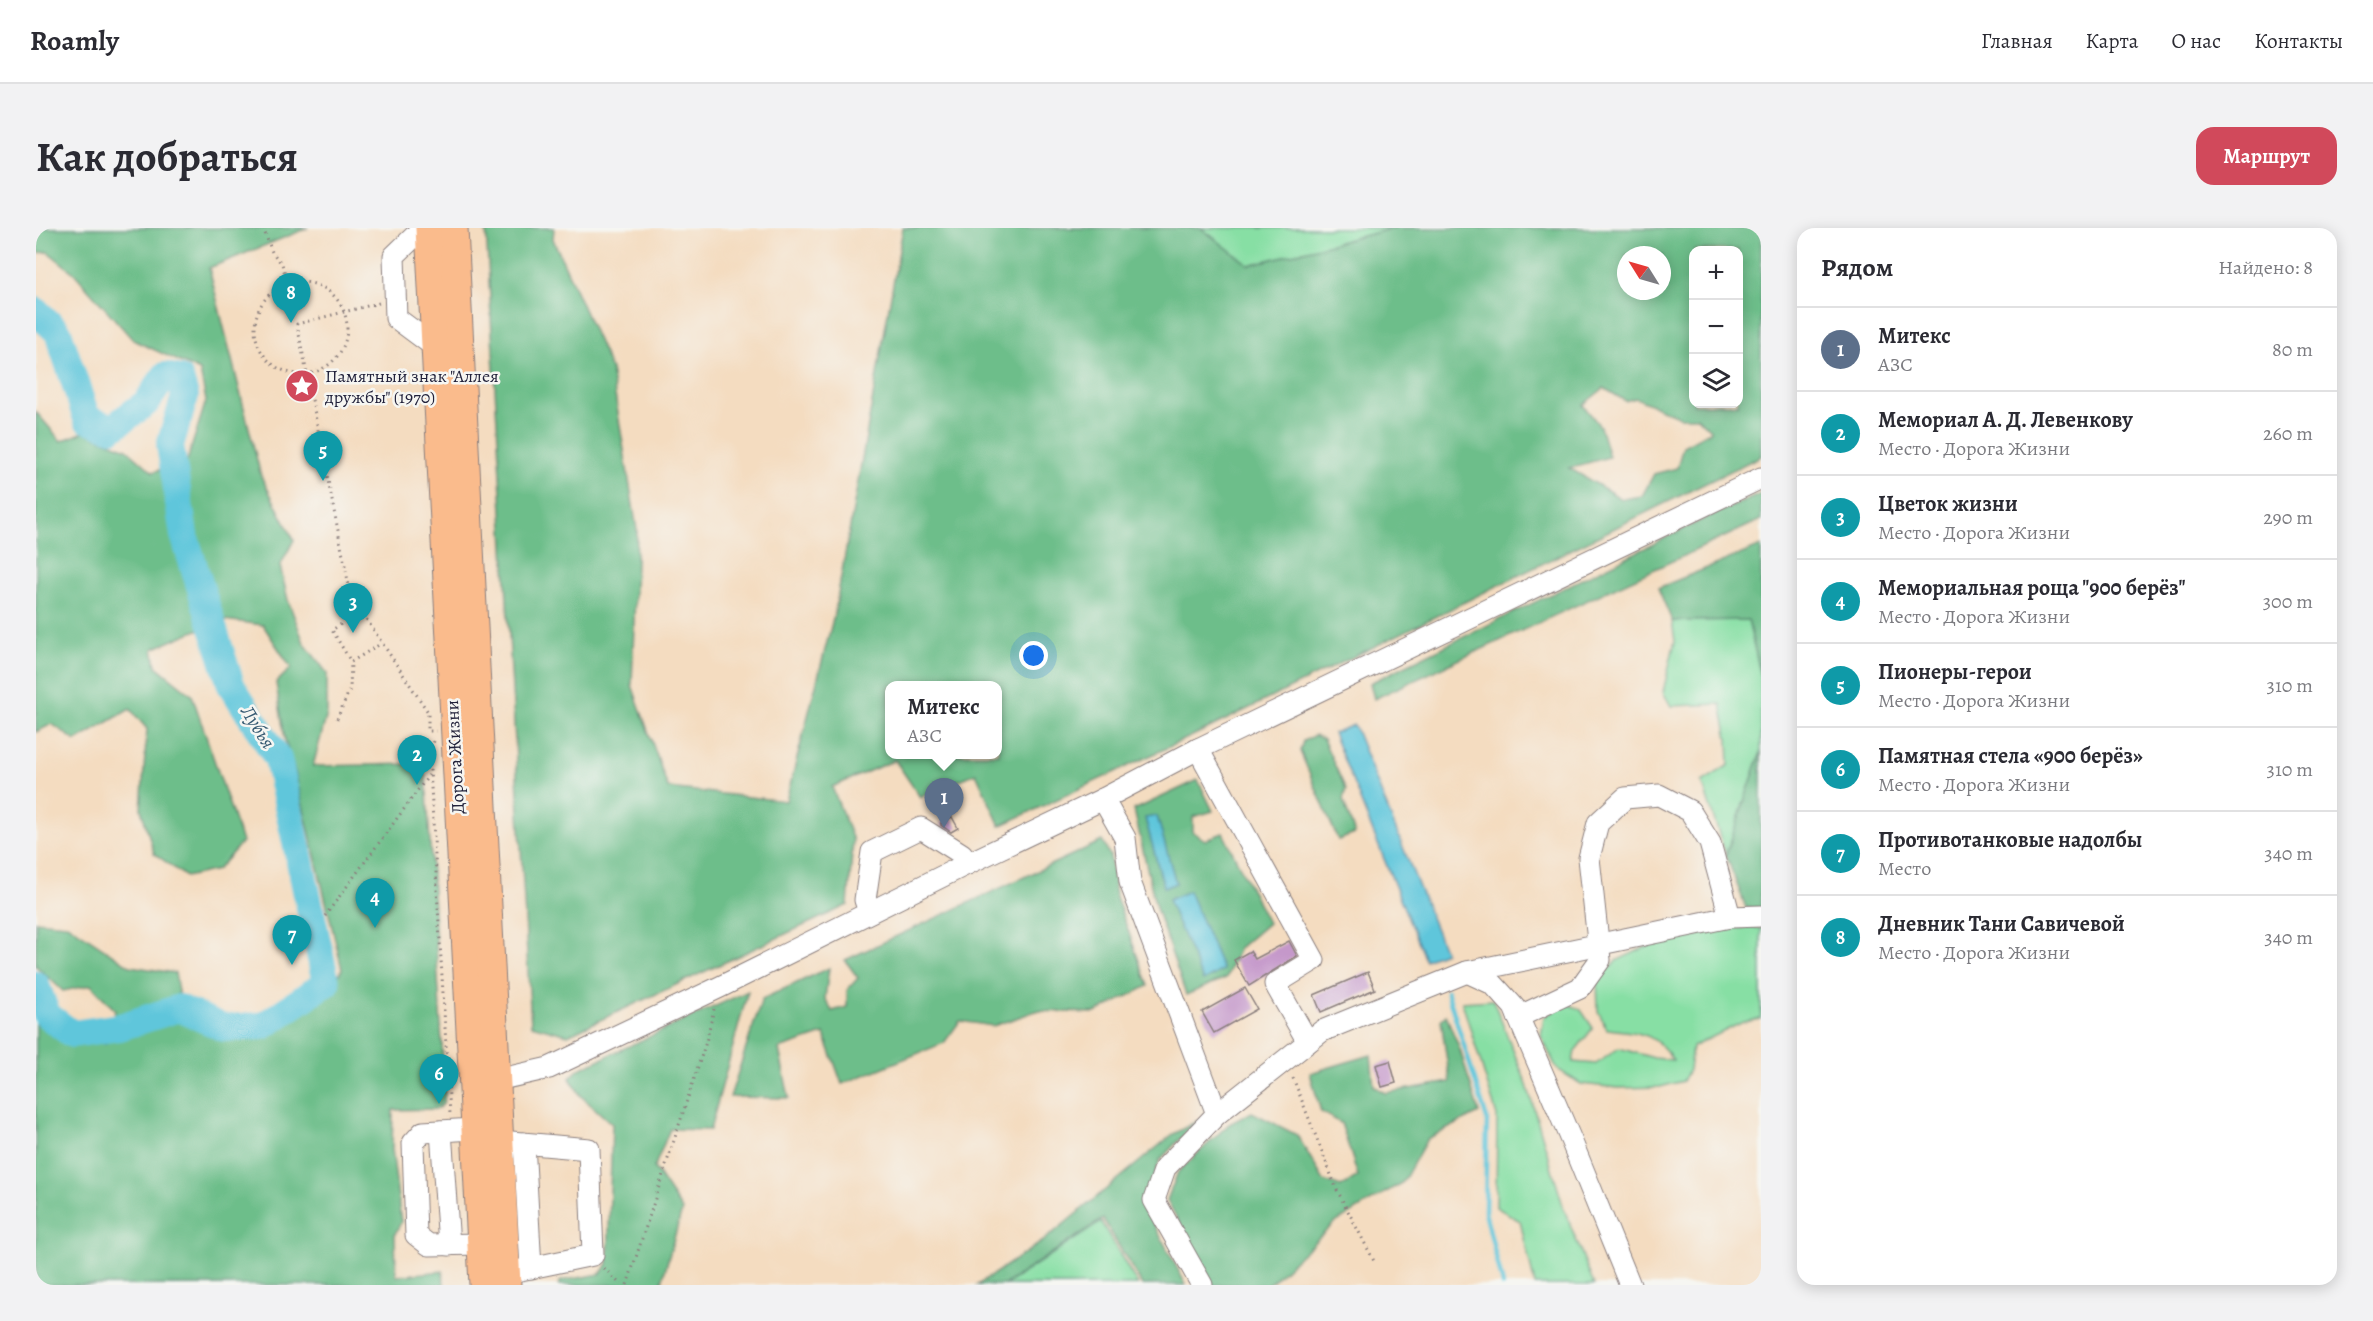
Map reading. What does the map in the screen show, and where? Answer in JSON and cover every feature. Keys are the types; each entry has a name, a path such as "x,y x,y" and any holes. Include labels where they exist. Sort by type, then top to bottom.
{"main road":[{"name":"Дорога Жизни","path":"429,228 484,1083 512,1142 507,1278"},
{"name":"Дорога Жизни","path":"454,228 484,1083 455,1130 480,1244 507,1278"}],"street":[{"path":"423,228 394,256 396,318 435,347"},
{"path":"484,1083 549,1068 720,987 1103,799 1198,749 1761,478"},
{"path":"1198,749 1314,960 1275,984 1308,1042"},
{"path":"1518,1017 1580,988 1600,960 1590,858 1598,823 1625,798 1659,795 1690,811 1710,843 1730,917"},
{"path":"1103,799 1125,838 1130,882 1217,1114"},
{"path":"869,912 865,900 872,852 921,828 962,854 967,864"},
{"path":"1202,1285 1154,1200 1165,1168 1217,1114 1322,1031 1467,972 1730,917 1761,916"},
{"path":"1467,972 1493,984 1514,1007 1630,1285"},
{"path":"449,1245 455,1130 423,1132 413,1143 416,1235 429,1245 449,1245 480,1244"},
{"path":"507,1278 593,1255 589,1149 512,1142"}],"path":[{"path":"263,228 272,252 282,264 288,284"},
{"path":"295,282 312,283 328,290 343,311 346,334 339,353 323,368 307,374 288,372 271,363 262,353 256,338 256,316 266,297 281,286 295,282"},
{"path":"395,300 297,324 351,596 428,712 428,731 438,731 429,752 455,1130"},
{"path":"337,718 350,689 351,662 332,630 361,611"},
{"path":"351,662 382,643"},
{"path":"325,916 430,773"},
{"path":"627,1285 706,1042 720,987"},
{"path":"1286,1059 1336,1190 1374,1261"},
{"path":"593,1255 621,1285"}],"green space":[{"path":"36,228 308,228 209,268 261,476 294,540 280,566 288,600 304,643 327,673 327,714 313,766 413,764 426,776 445,1094 443,1104 437,1109 393,1110 392,1149 401,1222 395,1234 396,1276 443,1271 444,1285 36,1285 36,1016 67,1042 106,1043 115,1010 91,985 63,991 36,966 36,921 67,924 130,966 175,973 182,1016 221,1037 265,1033 326,995 342,969 295,772 285,740 276,683 291,668 263,625 224,620 153,649 156,666 192,695 242,842 217,870 186,877 154,853 141,809 147,729 130,709 76,741 52,724 36,732 36,412 61,441 84,432 127,449 153,472 187,461 206,401 200,371 133,340 74,273 48,252 36,253"},
{"path":"486,228 554,228 553,239 611,370 637,530 632,685 668,788 786,801 835,611 903,228 1201,228 1249,265 1394,228 1761,228 1761,456 1205,730 1000,826 976,773 920,797 895,760 832,787 853,840 848,905 568,1035 531,1025","holes":["1604,388 1625,401 1636,398 1680,417 1697,417 1711,431 1683,446 1677,468 1654,474 1642,496 1622,499 1569,468 1609,457 1600,426 1583,405"]},
{"path":"1201,228 1394,228 1249,265"},
{"path":"1761,494 1761,520 1374,699 1370,683 1708,517"},
{"path":"1761,546 1761,676 1748,620 1672,621 1658,588"},
{"path":"1748,620 1761,676 1761,752 1726,855 1702,782 1729,765 1728,739 1721,704 1671,706 1663,692 1675,641 1672,621"},
{"path":"1315,735 1323,739 1346,790 1343,800 1355,834 1338,840 1300,751 1303,741"},
{"path":"1761,752 1761,908 1746,908 1726,855"},
{"path":"1198,780 1213,811 1193,817 1193,832 1205,840 1223,833 1268,923 1239,948 1226,978 1186,995 1156,908 1134,810"},
{"path":"1102,841 1110,856 1116,897 1148,986 1095,1013 1036,1011 993,1026 960,1021 944,1043 842,1084 824,1034 779,1049 789,1098 730,1097 762,999 829,968 825,998 832,1011 847,1007 847,990 858,978 845,960"},
{"path":"1731,928 1761,928 1761,1019 1743,1022 1692,1047 1689,1070 1683,1081 1660,1087 1618,1088 1581,1084 1557,1069 1541,1036 1544,1017 1566,1003 1581,1010 1593,1028 1575,1051 1573,1062 1596,1064 1619,1048 1654,1058 1673,1060 1659,1043 1645,1035 1607,1029 1598,1011 1597,980 1616,961 1654,943"},
{"path":"748,991 710,1130 670,1129 654,1168 682,1210 661,1285 558,1285 561,1281 600,1274 608,1264 612,1124 581,1096 570,1078 579,1069"},
{"path":"1493,1000 1527,1085 1564,1209 1594,1285 1535,1285 1520,1221 1496,1207 1497,1116 1462,1002"},
{"path":"1446,1015 1460,1050 1479,1113 1427,1139 1403,1182 1335,1223 1268,1285 1213,1285 1167,1200 1178,1172 1229,1124 1252,1112 1297,1135 1324,1181 1341,1187 1358,1176 1341,1123 1321,1112 1310,1073 1371,1055 1374,1086 1385,1093 1450,1082 1441,1020"},
{"path":"1197,1121 1160,1160 1144,1205 1186,1285 1142,1285 1103,1219 1004,1285 977,1285 1042,1242 1173,1134"},
{"path":"1101,1222 1138,1285 1005,1285"}],"water":[{"path":"1354,725 1445,952 1425,960 1333,733"},
{"path":"1157,816 1176,883 1164,888 1145,818"},
{"path":"1189,891 1223,970 1203,981 1168,900"}],"building":[{"path":"952,817 958,828 951,832 941,823"},
{"path":"1289,941 1297,956 1249,986 1234,960 1250,951 1255,959"},
{"path":"1368,972 1375,989 1321,1012 1314,995"},
{"path":"1245,988 1257,1009 1214,1033 1202,1012"},
{"path":"1390,1061 1396,1083 1382,1087 1376,1065"}],"waterway":[{"name":"Лубья","path":"36,311 58,332 87,419 112,428 146,403 165,376 180,379 185,396 170,445 184,535 231,685 278,759 326,983 263,1026 224,1028 179,1008 120,1027 72,1034 47,1015 36,985"},
{"path":"1447,991 1487,1119 1485,1212 1503,1285"}],"place":[{"name":"Дневник Тани Савичевой","path":"291,323"},
{"name":"Памятный знак \"Аллея дружбы\" (1970)","path":"302,386"},
{"name":"Пионеры-герои","path":"323,481"},
{"name":"Цветок жизни","path":"353,633"},
{"name":"Мемориал А. Д. Левенкову","path":"417,785"},
{"name":"Митекс","path":"944,828"},
{"name":"Мемориальная роща \"900 берёз\"","path":"375,928"},
{"name":"Противотанковые надолбы","path":"292,965"},
{"name":"Памятная стела «900 берёз»","path":"439,1104"}]}
